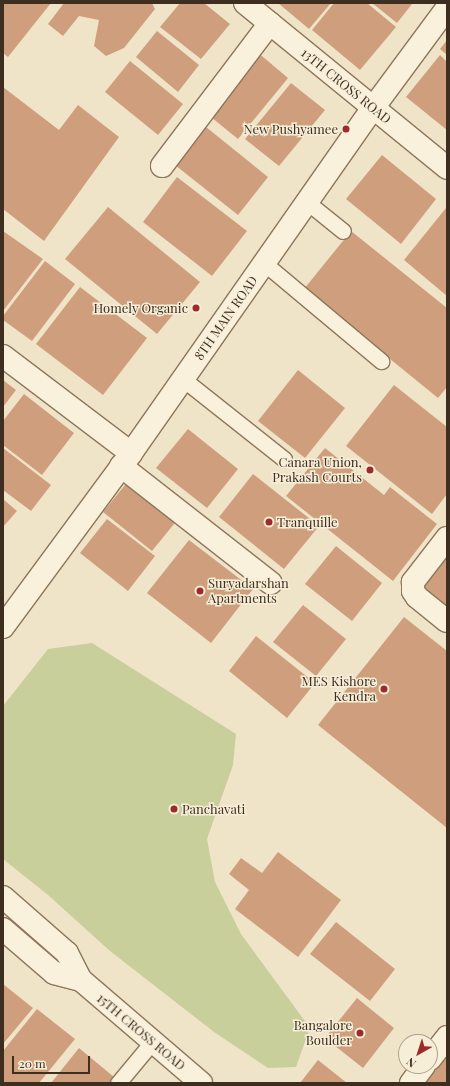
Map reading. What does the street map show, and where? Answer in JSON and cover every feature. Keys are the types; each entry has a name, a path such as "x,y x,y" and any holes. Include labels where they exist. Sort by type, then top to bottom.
{"street":[{"name":"13TH CROSS ROAD","path":"245,3 447,168"},
{"name":"8TH MAIN ROAD","path":"3,627 126,460 373,108 447,8"},
{"path":"162,166 270,23"},
{"path":"3,356 272,583"},
{"path":"447,538 413,582 413,591 417,597 447,621"},
{"name":"15TH CROSS ROAD","path":"3,897 67,953 81,980 201,1083"},
{"name":"15TH CROSS ROAD","path":"3,929 54,972 81,980"},
{"path":"438,1048 447,1037"},
{"path":"411,1083 418,1074"}],"lane":[{"path":"307,202 343,231"},
{"path":"264,263 381,361"},
{"path":"183,379 284,460"},
{"path":"118,1083 153,1041"}],"green space":[{"path":"92,643 236,734 233,765 207,839 215,882 241,934 310,1028 296,1067 268,1068 214,1032 110,951 48,895 3,859 3,706 48,649"}],"building":[{"path":"3,3 51,3 8,57 3,53"},
{"path":"64,3 152,3 155,9 124,48 106,56 94,46 99,20 79,16 63,36 48,24"},
{"path":"180,3 204,3 230,24 201,59 160,27"},
{"path":"278,3 331,3 309,29"},
{"path":"334,3 367,3 396,27 360,70 312,30"},
{"path":"372,3 411,3 412,4 397,23"},
{"path":"157,31 199,65 178,92 136,57"},
{"path":"447,40 447,55 440,49"},
{"path":"256,51 288,78 238,139 206,113"},
{"path":"440,55 447,62 447,130 406,97"},
{"path":"130,61 183,104 158,135 105,92"},
{"path":"291,83 325,110 279,166 245,139"},
{"path":"3,87 59,130 78,105 119,137 44,241 3,209"},
{"path":"206,127 268,177 238,215 175,165"},
{"path":"382,155 436,199 401,244 346,199"},
{"path":"177,177 247,231 212,276 143,222"},
{"path":"108,207 200,282 157,334 65,259"},
{"path":"447,208 447,296 404,260"},
{"path":"3,231 43,259 3,311"},
{"path":"351,231 447,308 447,387 438,398 304,289"},
{"path":"45,261 75,284 32,341 3,320 3,316"},
{"path":"80,287 147,338 103,395 36,344"},
{"path":"298,370 345,408 305,458 258,421"},
{"path":"3,380 16,390 3,407"},
{"path":"394,385 447,427 447,494 432,514 346,446"},
{"path":"24,394 74,433 42,475 3,445 3,421"},
{"path":"188,429 238,469 207,508 156,468"},
{"path":"3,448 51,485 31,511 3,490"},
{"path":"325,448 384,495 390,487 437,524 393,581 286,496"},
{"name":"Tranquille","path":"253,474 319,526 284,569 219,517"},
{"path":"129,480 178,519 152,551 103,512"},
{"path":"3,499 17,511 3,527"},
{"path":"107,519 155,556 128,591 80,553"},
{"name":"Suryadarshan Apartments","path":"189,540 253,589 211,643 147,593"},
{"path":"336,546 382,583 352,621 305,584"},
{"path":"447,549 447,614 416,589"},
{"path":"303,605 346,639 316,676 273,642"},
{"path":"404,617 447,651 447,828 318,725"},
{"path":"256,636 315,683 287,718 229,671"},
{"path":"278,852 341,900 298,957 235,909 249,890 229,874 241,858 262,873"},
{"path":"336,922 395,969 370,1001 310,954"},
{"path":"3,984 33,1008 3,1044"},
{"name":"Bangalore Boulder","path":"357,998 394,1028 363,1068 325,1038"},
{"path":"37,1009 75,1039 39,1083 3,1083 3,1051"},
{"path":"79,1048 114,1077 109,1083 51,1083"},
{"path":"447,1056 447,1083 425,1083 432,1074 438,1074 438,1067"},
{"path":"318,1060 347,1083 300,1083"}],"place":[{"name":"New Pushyamee","path":"346,129"},
{"name":"Homely Organic","path":"196,308"},
{"name":"Canara Union, Prakash Courts","path":"370,470"},
{"name":"Tranquille","path":"269,522"},
{"name":"Suryadarshan Apartments","path":"200,591"},
{"name":"MES Kishore Kendra","path":"384,689"},
{"name":"Panchavati","path":"174,809"},
{"name":"Bangalore Boulder","path":"360,1033"}]}
